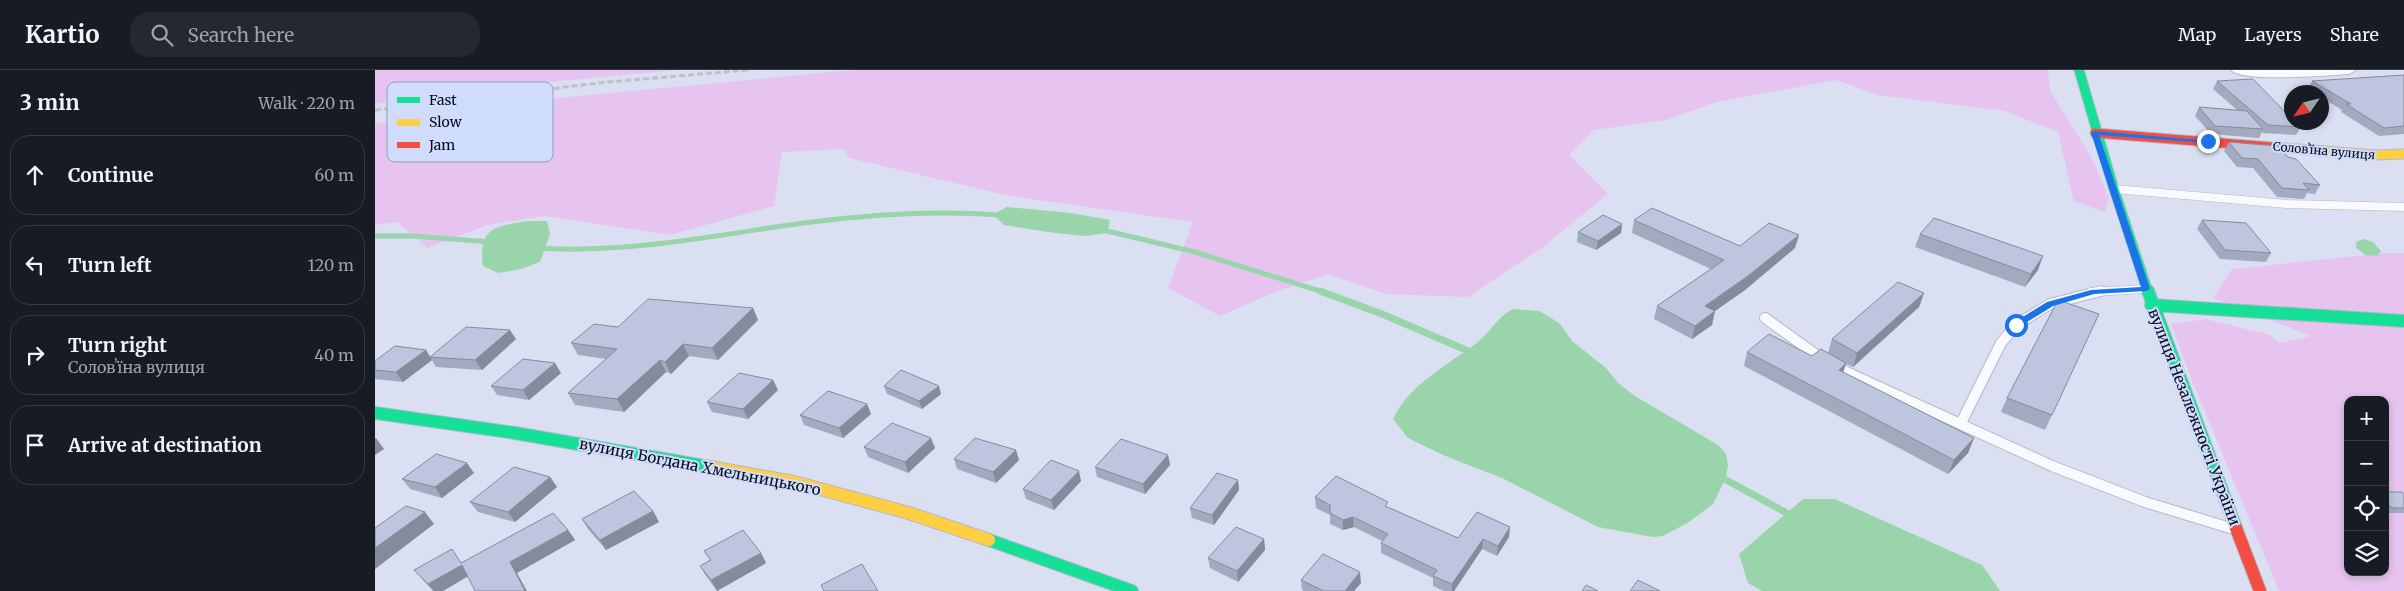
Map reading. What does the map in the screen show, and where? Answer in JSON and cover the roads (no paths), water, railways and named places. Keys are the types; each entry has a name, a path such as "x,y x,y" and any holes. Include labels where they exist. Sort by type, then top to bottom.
{"street":[{"name":"вулиця Незалежності України","path":"2079,70 2095,133 2151,305 2260,591"},
{"path":"2237,70 2270,74 2349,70"},
{"name":"Соловʼїна вулиця","path":"2095,133 2377,156 2404,154"},
{"path":"2151,305 2404,321"},
{"name":"вулиця Богдана Хмельницького","path":"375,413 515,434 794,482 909,513 1043,558 1132,591"}],"lane":[{"path":"2113,189 2287,204 2383,208 2404,207"},
{"path":"1961,423 2001,343 2016,325 2050,304 2094,291 2146,289"},
{"path":"1765,318 1815,354 1842,370 2052,466 2145,502 2237,530"}],"waterway":[{"path":"535,248 592,249 649,245 821,221 881,215 940,213 1000,215"},
{"path":"1099,229 1195,252 1321,291"},
{"path":"375,236 413,236 491,242"},
{"path":"1321,291 1382,314 1473,353"},
{"path":"1719,476 1794,517"}],"railway":[{"path":"553,89 748,70"},
{"path":"375,110 387,109"}]}
